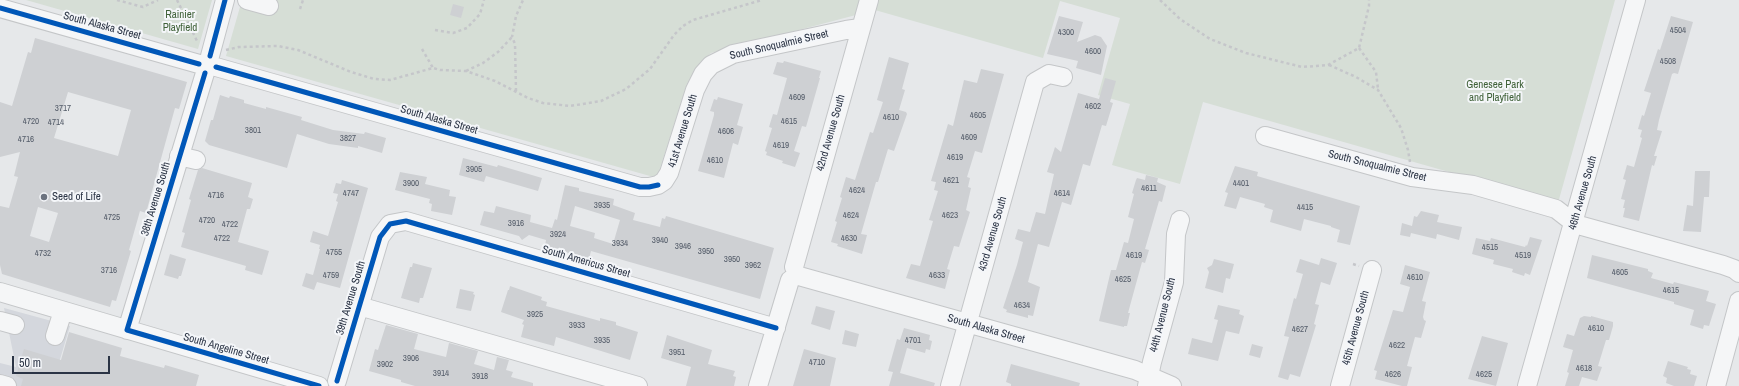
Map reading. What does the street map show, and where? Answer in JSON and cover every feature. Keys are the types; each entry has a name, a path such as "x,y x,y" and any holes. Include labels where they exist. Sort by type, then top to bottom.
{"street":[{"name":"38th Avenue South","path":"127,330 188,158 209,59 225,0"},
{"path":"247,0 269,6"},
{"name":"42nd Avenue South","path":"758,386 794,274 860,28 869,0"},
{"name":"46th Avenue South","path":"1528,386 1636,0"},
{"name":"South Alaska Street","path":"0,8 24,20 209,59 640,187 658,185"},
{"name":"South Snoqualmie Street","path":"703,74 711,65 733,54 860,28"},
{"name":"41st Avenue South","path":"658,185 664,181 669,173 695,90 703,74"},
{"name":"43rd Avenue South","path":"950,386 1035,82 1049,74 1063,77"},
{"name":"South Snoqualmie Street","path":"1265,136 1412,177 1474,184 1556,209 1574,223 1723,265 1734,269 1739,273"},
{"name":"44th Avenue South","path":"1148,381 1174,282 1176,234 1180,220"},
{"name":"South Americus Street","path":"390,224 406,221 776,328"},
{"name":"39th Avenue South","path":"335,384 380,237 390,224"},
{"name":"45th Avenue South","path":"1340,386 1372,270"},
{"name":"South Alaska Street","path":"794,274 1135,370 1148,381 1172,386"},
{"name":"South Angeline Street","path":"0,292 319,386"},
{"path":"1716,386 1739,300"},
{"path":"359,306 638,386"},
{"path":"55,336 62,311"},
{"path":"0,384 6,386"}],"path":[{"path":"117,0 142,7 158,0"},
{"path":"176,0 209,59 239,47 278,46 298,50 351,72 374,79 390,80 433,68 440,70 466,71 495,81 542,103 570,106 601,102 626,89 650,69 674,35 683,26 693,20 762,0"},
{"path":"300,9 303,0"},
{"path":"435,30 454,33 467,28 480,14 484,0"},
{"path":"466,71 483,63 498,52 512,37 516,16 523,0"},
{"path":"1160,0 1180,19 1210,39 1246,53 1302,67 1328,65 1359,48 1369,6 1369,0"},
{"path":"512,37 515,44 516,91"},
{"path":"1359,48 1376,72 1378,90 1401,128 1408,150 1410,166"},
{"path":"422,49 433,68"},
{"path":"1328,65 1356,77 1378,90"}],"shaded area":[{"path":"4,308 70,326 52,386 0,386 0,363 16,367"}],"green space":[{"name":"Rainier Playfield","path":"26,0 212,0 198,49"},
{"name":"Genesee Park and Playfield","path":"242,0 1615,0 1558,203 1203,102 1180,184 1112,165 1130,104 1098,95 1120,18 1060,1 1043,58 875,10 711,53 696,68 687,84 657,178 226,56"}],"building":[{"path":"453,4 464,7 461,18 450,15"},
{"path":"1059,16 1083,22 1077,42 1095,35 1101,37 1107,46 1101,75 1076,68 1078,61 1047,54"},
{"path":"1671,16 1693,22 1678,74 1672,74 1659,120 1657,130 1662,131 1654,156 1657,156 1654,166 1652,165 1639,221 1623,217 1625,200 1621,199 1626,180 1623,179 1627,165 1634,167 1642,138 1640,137 1642,130 1638,129 1642,115 1644,116 1651,93 1644,91"},
{"path":"35,38 187,82 179,109 175,108 146,213 140,211 129,250 131,251 116,301 112,300 110,307 2,274 0,265 0,206 9,208 18,177 14,176 20,152 0,157 0,102 12,106 28,52 31,53","holes":["68,92 131,110 118,156 54,138","38,207 58,213 49,242 30,236"]},
{"path":"889,57 909,63 902,89 905,90 899,110 906,112 907,114 894,151 888,149 878,182 876,182 861,234 867,235 862,254 837,246 838,244 831,242 837,222 835,221 842,198 840,197 846,177 855,180 870,132 873,133 883,102 877,100"},
{"path":"784,61 821,71 806,127 802,126 794,151 800,153 795,167 782,163 783,161 766,155 767,152 765,151 772,128 769,127 773,114 777,115 787,78 773,74 777,62 783,63"},
{"path":"981,69 1004,74 982,153 975,151 967,177 970,178 968,187 971,188 966,210 970,212 959,247 954,246 947,269 950,270 945,289 906,278 911,264 920,266 933,221 929,220 938,191 934,190 936,182 931,181 948,124 953,126 964,80 977,83"},
{"path":"1105,78 1116,81 1110,102 1113,103 1106,126 1102,125 1090,166 1083,164 1071,205 1062,202 1049,247 1038,244 1028,282 1040,287 1033,316 1028,315 1028,318 1006,312 1007,310 1003,308 1023,242 1015,239 1018,229 1030,232 1036,212 1045,214 1054,174 1047,172 1055,147 1061,152 1078,93 1099,99"},
{"path":"220,95 229,98 230,96 244,100 244,103 266,109 266,107 302,117 301,120 333,130 364,134 365,132 386,138 382,153 358,146 358,148 329,144 297,134 287,168 209,145 205,141"},
{"path":"718,97 743,104 737,125 743,127 738,145 733,143 724,178 698,171 714,115 714,112 710,111 714,99 717,100"},
{"path":"463,158 497,167 498,165 542,178 538,191 486,176 484,182 459,175"},
{"path":"1235,166 1258,172 1257,176 1360,206 1350,245 1337,242 1340,230 1331,226 1304,219 1301,231 1270,222 1273,210 1264,207 1265,204 1240,197 1236,209 1224,206 1228,193 1225,192"},
{"path":"202,168 252,183 248,197 253,199 250,209 247,209 238,242 269,251 262,275 245,270 246,266 181,247 185,233 182,232 191,200 189,199 198,170"},
{"path":"1695,171 1710,171 1709,197 1704,197 1701,232 1683,231 1687,205 1693,206"},
{"path":"400,172 427,177 425,184 450,190 449,196 456,197 452,215 431,211 432,204 429,203 430,199 395,190"},
{"path":"1146,175 1158,178 1157,182 1166,186 1162,202 1159,201 1145,249 1149,250 1145,263 1142,262 1128,313 1130,313 1127,326 1124,327 1099,321 1111,270 1116,270 1124,242 1128,243 1134,219 1128,217 1136,180 1137,178 1145,180"},
{"path":"342,180 368,188 340,288 317,282 314,290 302,286 306,273 313,275 320,249 320,245 310,242 313,231 328,236 338,202 336,201 338,194 333,193 336,183 341,184"},
{"path":"565,185 579,188 579,191 614,199 613,205 635,213 633,220 660,227 662,218 665,219 666,216 774,248 760,299 591,251 589,259 545,246 546,240 529,235 522,240 519,236 480,225 484,211 494,213 496,206 531,215 530,222 552,228 555,219 557,220","holes":["575,206 620,220 613,244 594,238 595,233 570,226"]},
{"path":"1421,211 1439,215 1437,222 1462,227 1459,240 1437,234 1436,239 1411,233 1410,237 1400,235 1402,223 1412,226 1414,216 1417,217"},
{"path":"1530,237 1542,240 1530,275 1525,273 1524,276 1512,272 1513,269 1493,264 1494,260 1472,254 1476,238 1490,241 1491,238 1525,247 1526,245 1527,246"},
{"path":"170,254 186,259 181,276 179,276 178,279 164,275"},
{"path":"1592,255 1648,269 1648,271 1653,273 1651,278 1709,291 1706,301 1716,304 1709,326 1704,325 1703,329 1690,325 1694,310 1674,304 1674,302 1587,278"},
{"path":"1321,258 1337,263 1330,285 1321,282 1315,304 1319,305 1314,324 1316,325 1300,377 1290,374 1288,380 1278,377 1289,337 1284,336 1294,298 1296,299 1303,274 1296,272 1300,259 1319,265"},
{"path":"1214,259 1234,264 1230,279 1226,278 1223,293 1205,288 1209,272 1207,268 1212,265"},
{"path":"413,263 432,268 423,298 420,298 419,303 401,298 410,267 412,267"},
{"path":"1405,265 1430,272 1422,301 1426,302 1423,317 1426,321 1421,338 1415,337 1407,366 1412,367 1407,386 1402,386 1375,379 1377,371 1374,370 1393,310 1403,312 1410,287 1400,284"},
{"path":"510,286 542,297 541,300 547,302 546,306 600,321 600,318 616,322 616,325 638,332 630,360 556,337 554,346 521,337 524,325 522,324 524,320 501,312"},
{"path":"460,289 474,292 473,294 475,295 471,311 456,308"},
{"path":"1218,305 1240,310 1239,314 1244,316 1239,334 1226,331 1218,361 1188,354 1192,338 1212,343 1218,320 1214,319"},
{"path":"816,306 835,311 830,330 811,324"},
{"path":"1584,316 1591,316 1613,322 1609,340 1606,340 1598,366 1602,367 1597,381 1582,377 1579,386 1565,386 1573,350 1563,347 1567,334 1574,336 1580,318"},
{"path":"386,325 418,334 414,349 446,357 449,343 478,351 474,364 494,370 497,357 509,360 506,370 513,372 511,377 533,383 533,386 415,386 401,382 401,380 369,371 375,349 378,350"},
{"path":"904,328 930,335 929,340 932,341 930,350 926,349 925,353 907,348 900,373 935,383 934,386 889,386 893,372 888,371 897,339 900,340"},
{"path":"845,330 859,334 856,347 842,344"},
{"path":"69,332 122,348 120,356 164,368 165,365 199,375 196,386 21,386 23,379 16,376 24,349 61,360"},
{"path":"667,335 712,350 708,364 735,371 733,376 736,377 734,386 686,386 691,367 661,358"},
{"path":"1482,336 1508,343 1496,386 1468,379"},
{"path":"1252,344 1263,347 1260,358 1249,355"},
{"path":"804,349 836,358 830,386 793,386"},
{"path":"1668,361 1688,367 1687,369 1691,370 1690,374 1697,376 1694,386 1674,386 1666,383 1667,378 1663,376"},
{"path":"1011,364 1080,383 1079,386 1011,386 1011,384 1006,382"}],"cycle path":[{"path":"210,56 225,0"},
{"path":"0,8 199,64"},
{"path":"216,67 640,187 658,185"},
{"path":"205,73 127,330 319,386"},
{"path":"337,381 380,237 390,224 406,221 776,328"}],"place":[{"name":"Seed of Life","path":"44,197"}]}
